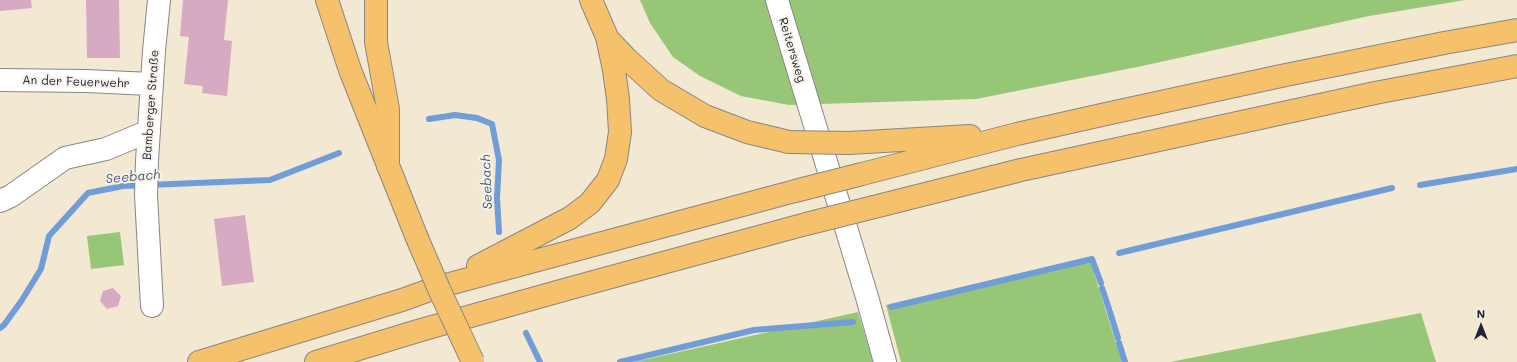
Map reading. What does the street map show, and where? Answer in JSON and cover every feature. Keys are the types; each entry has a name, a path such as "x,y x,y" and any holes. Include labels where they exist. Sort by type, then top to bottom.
{"main road":[{"path":"327,0 350,70 417,238 439,289 474,362"},
{"path":"376,0 376,42 388,109 388,166"},
{"path":"438,287 570,218 590,203 608,180 616,159 620,132 614,70 607,37 591,0"},
{"path":"199,362 402,300 438,287 795,191 1017,134 1289,74 1517,30"},
{"path":"607,37 627,59 661,90 705,116 747,132 789,142 849,143 1017,134"},
{"path":"316,362 564,290 806,224 1036,166 1375,93 1517,66"}],"street":[{"name":"Bamberger Straße","path":"152,306 147,184 151,84 159,0"},
{"name":"Reitersweg","path":"776,0 867,297 885,362"},
{"name":"An der Feuerwehr","path":"0,80 86,81 151,84"},
{"path":"0,201 11,196 66,158 106,149 149,131"}],"green space":[{"path":"640,0 1465,0 1369,16 1142,66 976,99 789,105 741,96 700,76 673,57 650,23"},
{"path":"120,232 124,265 91,269 87,236"},
{"path":"1089,257 1122,362 901,362 886,305"},
{"path":"858,312 873,362 634,362"},
{"path":"1421,313 1436,362 1170,362"}],"building":[{"path":"0,0 31,0 32,8 0,11"},
{"path":"86,0 119,0 120,58 87,58"},
{"path":"183,0 228,0 224,40 232,41 227,96 202,93 203,86 184,84 189,37 180,36"},
{"path":"245,215 254,282 222,286 214,219"},
{"path":"113,288 121,296 118,306 107,309 100,301 103,291"}],"waterway":[{"name":"Seebach","path":"429,119 455,115 477,118 492,124 499,160 497,198 499,232"},
{"name":"Seebach","path":"0,328 4,325 22,300 41,269 49,236 88,193 123,186 270,180 339,153"},
{"path":"1420,185 1517,169"},
{"path":"1119,253 1392,188"},
{"path":"891,307 1092,259 1101,283"},
{"path":"1102,288 1109,309"},
{"path":"1110,312 1118,338"},
{"path":"620,362 754,330 853,322"},
{"name":"Seebach","path":"526,333 540,362"},
{"path":"1119,343 1125,362"}]}
